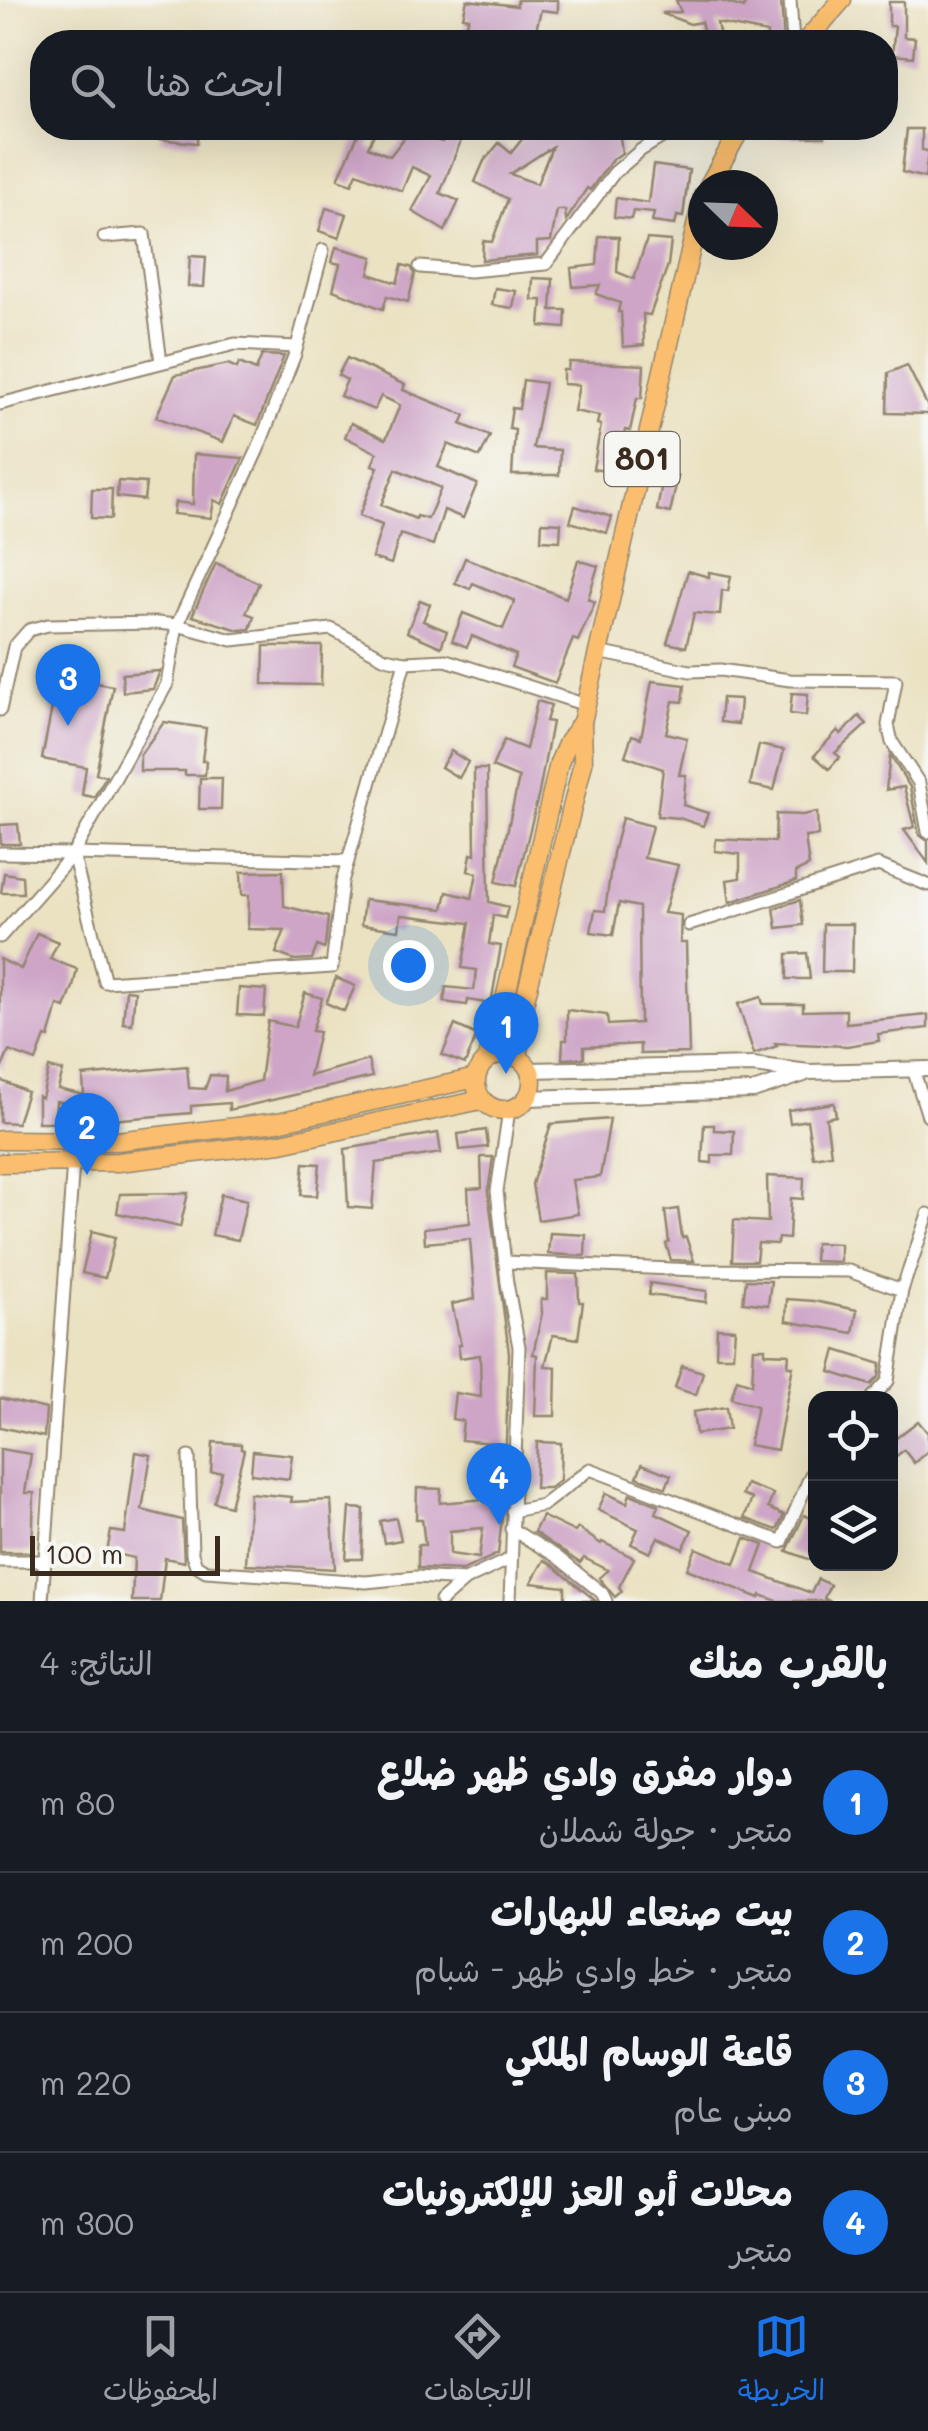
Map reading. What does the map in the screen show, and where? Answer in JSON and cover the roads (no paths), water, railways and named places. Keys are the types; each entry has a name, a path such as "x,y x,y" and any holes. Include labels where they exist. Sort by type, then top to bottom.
{"main road":[{"path":"816,30 842,0"},
{"path":"716,170 729,140"},
{"name":"801","path":"524,1063 522,1012 582,763 584,713 688,260"},
{"name":"801","path":"487,1059 500,1021 559,763 584,713"},
{"path":"0,1163 118,1162 280,1143 481,1100 498,1110 509,1110 527,1098 532,1080 524,1063 497,1054 487,1059 476,1078 481,1100"},
{"path":"0,1140 117,1141 278,1122 476,1078"}],"street":[{"path":"790,0 792,30"},
{"path":"420,267 470,271 546,264 614,173 656,140"},
{"path":"104,237 144,234 162,362"},
{"path":"0,937 72,854 167,684 177,625 258,450 297,347 323,250"},
{"path":"0,404 235,344 297,347"},
{"path":"0,710 14,647 35,627 177,625 232,640 331,629 375,654 405,662 455,663 584,713"},
{"path":"598,652 690,671 720,670 790,680 896,681 888,724 892,742 919,783 928,832"},
{"path":"72,854 104,982 332,967 342,882 405,662"},
{"path":"0,853 348,861"},
{"path":"689,925 878,865 928,885"},
{"path":"524,1063 753,1065 809,1072 921,1069 928,1116"},
{"path":"527,1098 753,1090 809,1072"},
{"path":"509,1110 497,1190 504,1262 519,1347 510,1601"},
{"path":"42,1601 73,1162"},
{"path":"879,1391 888,1381 902,1290 928,1214"},
{"path":"504,1262 849,1271 902,1290"},
{"path":"189,1457 192,1554 196,1565 206,1571 366,1582 416,1577 466,1580"},
{"path":"512,1510 543,1505 590,1469 782,1542 808,1481"},
{"path":"511,1530 556,1556 602,1593 606,1601"},
{"path":"441,1601 466,1580 510,1559"},
{"path":"0,1562 44,1561"}],"place":[{"name":"قاعة الوسام الملكي","path":"68,726"},
{"name":"دوار مفرق وادي ظهر ضلاع","path":"506,1074"},
{"name":"بيت صنعاء للبهارات","path":"87,1175"},
{"name":"محلات أبو العز للإلكترونيات","path":"499,1525"}]}
